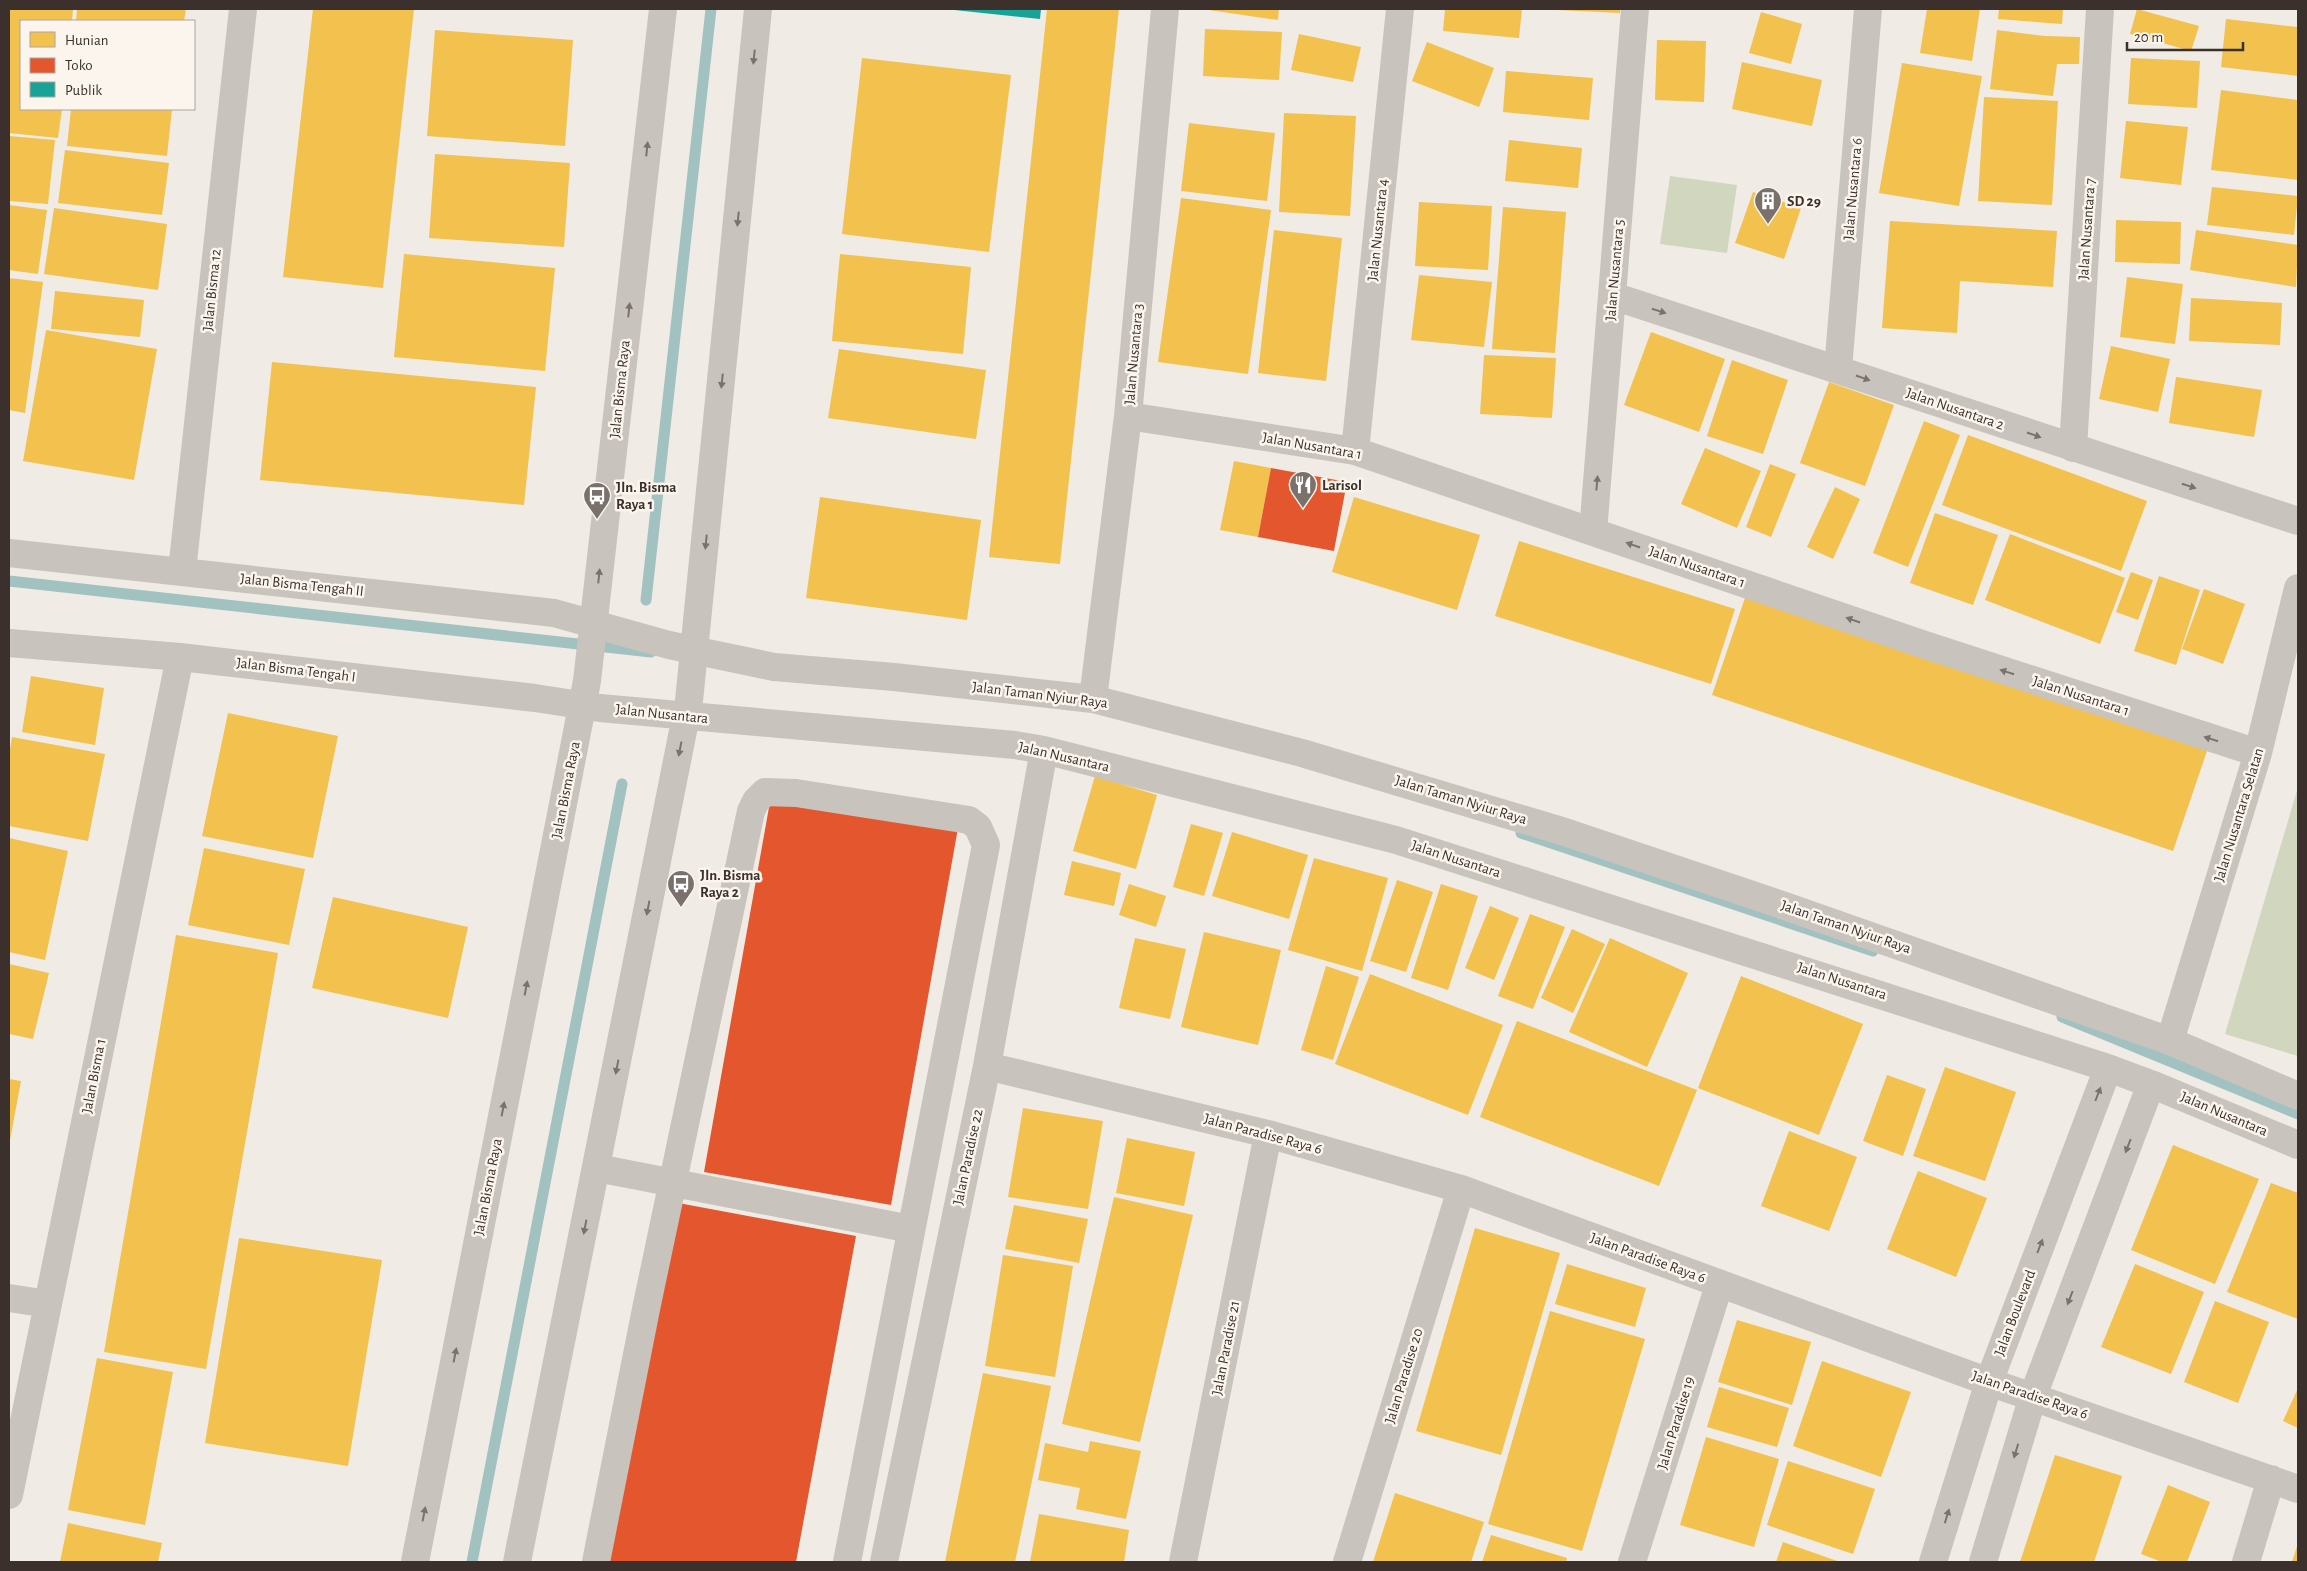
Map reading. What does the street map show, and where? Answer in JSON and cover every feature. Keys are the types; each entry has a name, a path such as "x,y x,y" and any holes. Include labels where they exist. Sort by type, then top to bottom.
{"street":[{"name":"Jalan Bisma 12","path":"182,571 243,9"},
{"name":"Jalan Bisma Raya","path":"415,1562 584,693 663,9"},
{"path":"517,1562 688,708 758,9"},
{"name":"Jalan Nusantara 3","path":"1093,699 1128,416 1165,9"},
{"name":"Jalan Nusantara 4","path":"1355,451 1400,9"},
{"name":"Jalan Nusantara 5","path":"1593,532 1636,9"},
{"name":"Jalan Nusantara 6","path":"1838,369 1868,9"},
{"name":"Jalan Nusantara 7","path":"2073,448 2100,9"},
{"name":"Jalan Nusantara 2","path":"1613,296 2298,521"},
{"name":"Jalan Nusantara 1","path":"1128,416 1355,451 1925,645 2258,753"},
{"name":"Jalan Bisma Tengah II","path":"9,553 554,613 592,633"},
{"name":"Jalan Nusantara Selatan","path":"2170,1041 2258,753 2298,588"},
{"name":"Jalan Taman Nyiur Raya","path":"592,633 774,667 894,677 1093,699 1302,753 1495,809 1772,901 2170,1041 2298,1096"},
{"name":"Jalan Bisma Tengah I","path":"9,643 584,693"},
{"name":"Jalan Bisma 1","path":"9,1494 180,657"},
{"name":"Jalan Nusantara","path":"584,693 670,712 688,708 1016,745 1044,750 1396,840 2108,1068 2298,1145"},
{"name":"Jalan Paradise 22","path":"884,1562 987,1066 1044,750"},
{"path":"596,1562 646,1309 751,811 756,801 765,792 796,792 969,820 978,827 986,845 847,1562"},
{"name":"Jalan Paradise Raya 6","path":"987,1066 1268,1134 1461,1189 1989,1382 2298,1489"},
{"name":"Jalan Boulevard","path":"1933,1562 1989,1382 2108,1068"},
{"path":"1982,1562 2033,1396 2151,1084"},
{"name":"Jalan Paradise 21","path":"1183,1562 1268,1134"},
{"path":"596,1168 911,1229"},
{"name":"Jalan Paradise 20","path":"1347,1562 1461,1189"},
{"name":"Jalan Paradise 19","path":"1632,1562 1720,1285"},
{"path":"9,1298 48,1304"},
{"path":"2246,1562 2271,1479"}],"green space":[{"path":"1670,176 1737,185 1727,253 1660,244"},
{"path":"2298,787 2298,1056 2225,1034"}],"building: Hunian":[{"path":"9,9 73,9 72,20 20,20 20,110 62,110 58,138 9,133"},
{"path":"77,9 186,9 184,20 76,20"},
{"path":"313,9 414,9 383,288 283,277"},
{"path":"1047,9 1119,9 1060,564 989,557"},
{"path":"1202,9 1279,9 1278,20"},
{"path":"1445,9 1522,9 1519,38 1443,31"},
{"path":"1535,9 1620,9 1620,13"},
{"path":"1927,9 1980,9 1972,61 1920,53"},
{"path":"1999,9 2063,9 2062,24 1998,19"},
{"path":"2137,9 2199,26 2191,51 2130,34"},
{"path":"1761,12 1802,24 1791,64 1749,53"},
{"path":"2226,19 2298,27 2298,76 2221,67"},
{"path":"1205,29 1282,32 1279,80 1203,76"},
{"path":"435,30 573,40 565,146 427,136"},
{"path":"1997,30 2045,36 2080,37 2079,64 2057,64 2053,96 1990,89"},
{"path":"1299,34 1361,47 1353,82 1291,70"},
{"path":"1657,40 1706,41 1704,102 1655,100"},
{"path":"1427,42 1494,68 1479,107 1412,81"},
{"path":"862,58 1011,75 989,252 842,234"},
{"path":"2131,58 2200,61 2197,108 2128,104"},
{"path":"1742,62 1822,80 1812,126 1732,109"},
{"path":"1902,63 1982,76 1959,206 1879,193"},
{"path":"1506,71 1593,78 1589,120 1503,112"},
{"path":"2221,90 2298,100 2298,180 2211,170"},
{"path":"1984,97 2058,101 2052,205 1978,201"},
{"path":"71,110 172,110 167,156 67,146"},
{"path":"1284,113 1356,116 1350,216 1279,212"},
{"path":"2126,121 2188,127 2181,185 2120,178"},
{"path":"1189,123 1275,133 1267,201 1181,191"},
{"path":"9,136 55,140 48,204 9,201"},
{"path":"1509,140 1582,148 1578,188 1505,181"},
{"path":"65,150 169,163 162,215 58,203"},
{"path":"435,154 570,163 564,247 429,238"},
{"path":"2212,187 2298,196 2294,235 2207,225"},
{"name":"SD 29","path":"1753,192 1801,208 1784,259 1735,243"},
{"path":"1181,198 1271,210 1248,374 1158,362"},
{"path":"1419,202 1492,206 1488,270 1415,266"},
{"path":"9,205 47,210 38,274 9,270"},
{"path":"1503,207 1566,212 1555,353 1492,349"},
{"path":"54,208 167,224 158,290 44,274"},
{"path":"2116,220 2181,222 2180,264 2115,262"},
{"path":"1890,221 2057,231 2053,287 1960,281 1957,333 1882,328"},
{"path":"1274,230 1342,238 1326,381 1258,373"},
{"path":"2196,230 2298,245 2296,287 2190,270"},
{"path":"404,254 555,268 545,371 394,357"},
{"path":"840,254 971,267 963,354 832,341"},
{"path":"1419,275 1492,282 1484,347 1411,340"},
{"path":"2127,277 2183,284 2175,344 2120,337"},
{"path":"9,278 43,282 25,413 9,410"},
{"path":"55,291 144,300 140,337 51,329"},
{"path":"2191,298 2282,303 2280,345 2189,341"},
{"path":"46,330 157,349 134,480 23,461"},
{"path":"1651,332 1725,359 1699,432 1624,405"},
{"path":"2111,346 2170,359 2158,412 2099,399"},
{"path":"839,349 986,370 976,439 828,418"},
{"path":"1484,355 1556,358 1552,418 1480,414"},
{"path":"1732,360 1788,380 1763,454 1707,436"},
{"path":"272,362 536,387 524,505 260,480"},
{"path":"2176,377 2262,390 2254,437 2169,423"},
{"path":"1829,382 1894,405 1865,486 1800,463"},
{"path":"1924,421 1960,435 1908,567 1873,553"},
{"path":"1968,435 2147,501 2121,571 1942,505"},
{"path":"1705,448 1761,471 1737,528 1681,504"},
{"path":"1234,461 1271,468 1258,537 1220,530"},
{"path":"1770,464 1796,474 1771,537 1746,527"},
{"path":"1835,487 1860,499 1833,559 1807,547"},
{"path":"820,497 981,520 967,620 806,598"},
{"path":"1354,497 1480,535 1457,610 1332,572"},
{"path":"1935,513 1998,535 1973,605 1910,583"},
{"path":"2010,534 2125,578 2100,644 1985,600"},
{"path":"1519,541 1735,609 1711,684 1495,616"},
{"path":"2131,572 2153,580 2138,620 2116,612"},
{"path":"2159,576 2200,590 2176,665 2134,651"},
{"path":"2204,589 2245,604 2223,664 2182,649"},
{"path":"1747,592 2208,748 2173,851 1712,695"},
{"path":"31,676 104,688 95,745 22,732"},
{"path":"228,713 338,736 313,858 202,836"},
{"path":"12,737 105,754 88,841 9,826 9,755"},
{"path":"1095,776 1157,795 1136,869 1073,851"},
{"path":"1191,824 1223,833 1204,896 1173,887"},
{"path":"1232,832 1308,855 1289,919 1212,896"},
{"path":"9,838 68,851 45,960 9,952"},
{"path":"204,848 305,869 289,945 188,925"},
{"path":"1314,858 1388,878 1362,971 1288,950"},
{"path":"1072,861 1121,873 1114,906 1064,895"},
{"path":"1397,880 1433,892 1406,972 1370,961"},
{"path":"1129,884 1166,896 1156,927 1119,915"},
{"path":"1441,884 1478,896 1448,990 1411,978"},
{"path":"333,897 468,927 448,1018 312,988"},
{"path":"1490,906 1519,918 1494,980 1465,968"},
{"path":"1530,914 1565,927 1533,1009 1498,996"},
{"path":"1572,929 1605,944 1573,1013 1541,998"},
{"path":"1204,932 1281,950 1258,1045 1181,1027"},
{"path":"176,935 278,953 206,1369 104,1352"},
{"path":"1135,938 1186,949 1170,1019 1119,1008"},
{"path":"1610,938 1688,973 1647,1067 1569,1032"},
{"path":"9,964 49,973 33,1039 9,1034"},
{"path":"1326,966 1359,977 1333,1060 1301,1050"},
{"path":"1370,974 1503,1025 1468,1115 1335,1064"},
{"path":"1741,976 1863,1024 1819,1135 1698,1088"},
{"path":"1517,1021 1697,1090 1659,1186 1480,1117"},
{"path":"1945,1067 2016,1092 1985,1181 1913,1156"},
{"path":"1887,1075 1926,1089 1903,1156 1863,1141"},
{"path":"9,1079 21,1081 10,1140 9,1140"},
{"path":"1023,1108 1103,1121 1088,1209 1008,1197"},
{"path":"1789,1131 1857,1157 1829,1231 1761,1206"},
{"path":"1127,1138 1195,1152 1184,1206 1116,1193"},
{"path":"2173,1145 2259,1179 2215,1284 2131,1250"},
{"path":"1918,1171 1987,1198 1956,1277 1887,1249"},
{"path":"2271,1183 2298,1193 2298,1319 2227,1292"},
{"path":"1114,1197 1193,1215 1140,1442 1062,1424"},
{"path":"1014,1205 1088,1219 1079,1263 1005,1249"},
{"path":"1475,1228 1560,1253 1501,1455 1416,1431"},
{"path":"239,1238 382,1260 348,1466 205,1443"},
{"path":"1003,1255 1073,1266 1055,1377 985,1366"},
{"path":"1567,1264 1646,1288 1635,1327 1555,1304"},
{"path":"2135,1264 2204,1292 2171,1374 2101,1347"},
{"path":"2215,1301 2269,1322 2238,1403 2184,1382"},
{"path":"1550,1311 1645,1339 1582,1551 1488,1524"},
{"path":"1737,1320 1811,1342 1792,1405 1718,1382"},
{"path":"97,1358 173,1372 145,1525 68,1510"},
{"path":"1822,1361 1911,1392 1881,1477 1793,1446"},
{"path":"983,1373 1051,1386 1039,1447 1015,1562 945,1562"},
{"path":"1719,1387 1789,1408 1777,1447 1707,1427"},
{"path":"2298,1388 2298,1428 2283,1421"},
{"path":"1706,1437 1779,1459 1754,1547 1680,1525"},
{"path":"1090,1441 1141,1451 1126,1519 1076,1509 1080,1488 1038,1480 1045,1443 1088,1452"},
{"path":"2055,1455 2122,1476 2094,1562 2020,1562"},
{"path":"1788,1461 1875,1489 1853,1554 1767,1525"},
{"path":"2168,1485 2210,1502 2187,1562 2162,1562 2141,1554"},
{"path":"1395,1493 1484,1522 1471,1562 1373,1562"},
{"path":"1039,1514 1129,1530 1124,1562 1030,1562"},
{"path":"68,1523 162,1543 158,1562 60,1562"},
{"path":"1491,1535 1567,1558 1566,1562 1482,1562"},
{"path":"1783,1542 1840,1562 1776,1562"},
{"path":"2298,1543 2298,1562 2292,1562"}],"building: Toko":[{"name":"Larisol","path":"1271,468 1347,482 1334,551 1258,537"},
{"path":"771,796 958,828 891,1205 704,1172"},
{"path":"673,1202 856,1236 796,1562 606,1562"}],"building: Publik":[{"path":"945,9 1041,9 1040,19"}],"waterway":[{"path":"646,600 711,9"},
{"path":"9,581 651,652"},
{"path":"472,1562 622,784"},
{"path":"1521,833 1873,951"},
{"path":"2062,1017 2298,1114"}],"place":[{"name":"SD 29","path":"1768,225"},
{"name":"Larisol","path":"1303,509"},
{"name":"Jln. Bisma Raya 1","path":"597,520"},
{"name":"Jln. Bisma Raya 2","path":"681,908"}]}
